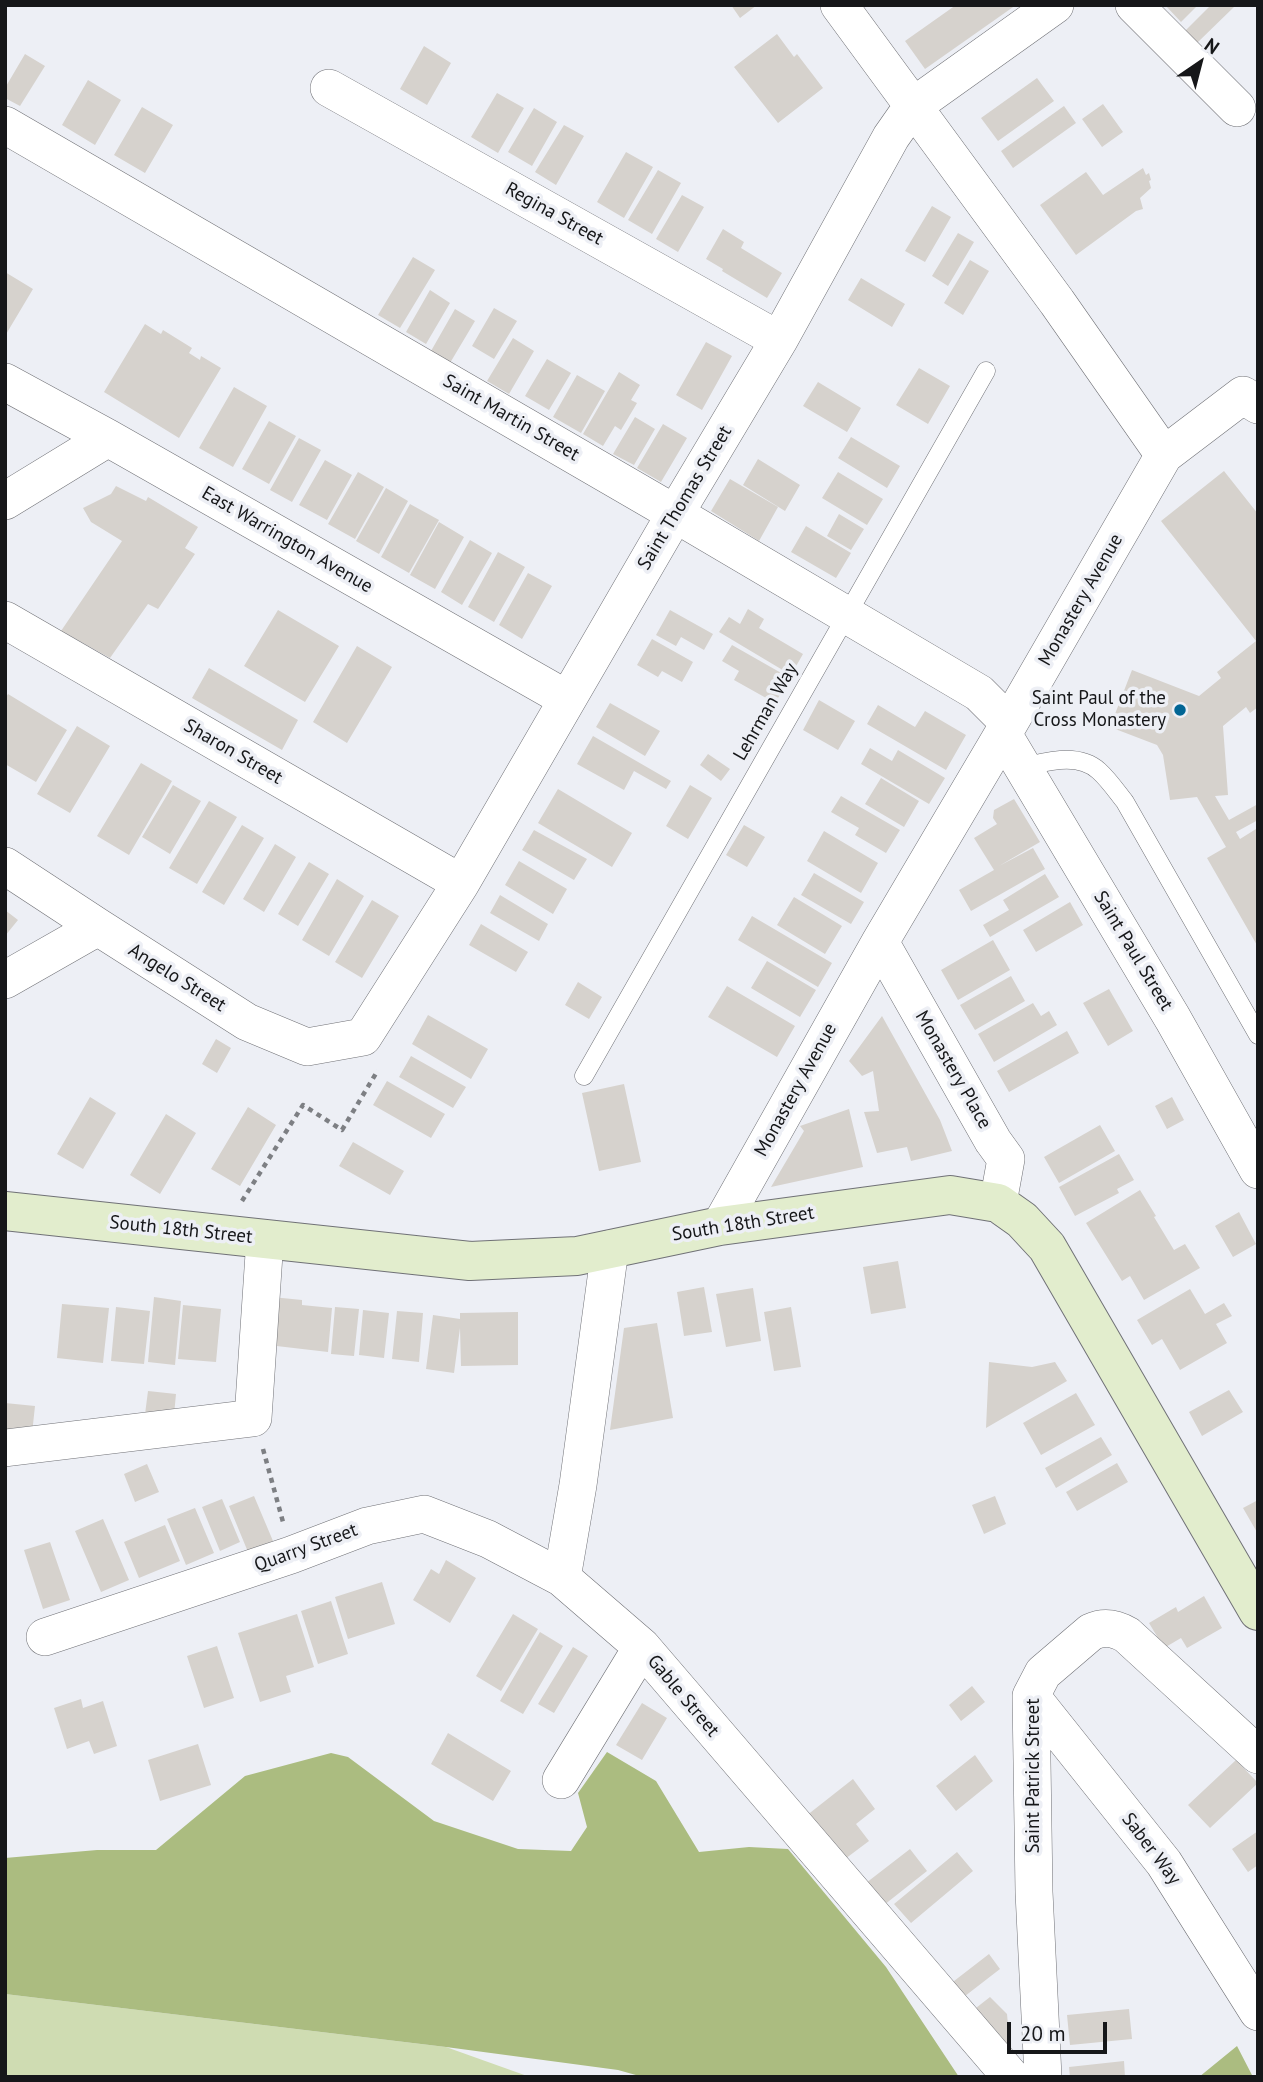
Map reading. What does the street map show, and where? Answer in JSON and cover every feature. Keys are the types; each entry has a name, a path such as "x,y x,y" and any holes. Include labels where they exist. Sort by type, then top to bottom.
{"main road":[{"name":"South 18th Street","path":"5,1211 470,1261 577,1256 720,1226 950,1195 998,1203 1022,1220 1048,1247 1258,1611"}],"street":[{"path":"839,5 1057,302 1164,455 1243,396 1258,405"},
{"name":"Saint Thomas Street","path":"374,1048 461,883 779,340 891,137 912,107 1055,5"},
{"path":"1134,5 1237,108"},
{"name":"Regina Street","path":"329,88 779,340"},
{"name":"Saint Martin Street","path":"5,125 979,693 1006,729"},
{"name":"East Warrington Avenue","path":"5,382 567,699"},
{"path":"5,501 108,438"},
{"name":"Monastery Avenue","path":"720,1226 880,942 1164,455"},
{"name":"Sharon Street","path":"5,621 461,883"},
{"name":"Saint Paul Street","path":"1006,729 1023,767 1254,1153"},
{"name":"Angelo Street","path":"5,866 247,1022 307,1047 374,1048"},
{"path":"5,980 98,927"},
{"name":"Monastery Place","path":"880,942 993,1141 1006,1159 998,1203"},
{"path":"5,1448 253,1418 265,1239"},
{"path":"562,1578 578,1485 610,1249"},
{"name":"Quarry Street","path":"44,1637 291,1555 367,1526 424,1514 488,1539 562,1578"},
{"name":"Gable Street","path":"562,1578 642,1647 1011,2077"},
{"name":"Saint Patrick Street","path":"1043,2077 1034,1892 1031,1696 1043,1673 1091,1632 1100,1628 1119,1630 1258,1755"},
{"path":"561,1780 642,1647"},
{"name":"Saber Way","path":"1031,1696 1164,1863 1258,2012"}],"lane":[{"name":"Lehrman Way","path":"584,1076 986,371"},
{"path":"1023,767 1066,759 1084,762 1098,770 1125,802 1258,1035"}],"path":[{"path":"238,1209 303,1105 342,1130 374,1048"},
{"path":"253,1418 274,1484 291,1555"}],"green space":[{"path":"607,1752 656,1781 699,1852 749,1847 788,1849 886,1967 959,2077 643,2077 618,2070 446,2047 5,1994 5,1858 97,1850 156,1850 245,1776 331,1753 348,1757 434,1821 518,1849 571,1851 587,1827 578,1793"},
{"path":"5,1994 446,2047 530,2077 5,2077"},
{"path":"1237,2046 1253,2077 1199,2077"}],"building":[{"path":"731,5 757,5 740,18"},
{"path":"956,5 1016,5 925,69 905,41"},
{"path":"1165,5 1198,5 1181,22"},
{"path":"1211,5 1234,7 1197,43 1185,31"},
{"path":"777,34 794,57 797,54 823,88 778,123 734,67"},
{"path":"424,46 451,63 427,105 400,89"},
{"path":"25,54 45,66 20,106 5,98 5,88"},
{"path":"1037,78 1054,101 998,141 981,118"},
{"path":"88,80 121,100 95,145 62,125"},
{"path":"497,93 524,108 498,153 471,137"},
{"path":"1103,104 1123,132 1102,147 1082,119"},
{"path":"1064,106 1076,123 1013,168 1001,151"},
{"path":"142,107 173,125 145,173 114,155"},
{"path":"534,108 557,122 532,166 508,152"},
{"path":"564,125 584,136 556,185 535,172"},
{"path":"626,152 653,167 624,218 597,202"},
{"path":"1143,168 1146,175 1149,173 1151,188 1140,198 1143,209 1136,211 1076,255 1040,205 1086,172 1103,195"},
{"path":"658,170 681,183 652,234 628,220"},
{"path":"682,195 704,207 678,252 656,239"},
{"path":"932,206 951,217 925,262 905,251"},
{"path":"723,229 744,242 741,248 782,273 767,298 706,259"},
{"path":"958,233 974,242 948,286 932,276"},
{"path":"413,257 435,270 400,328 378,315"},
{"path":"970,260 989,271 963,315 944,303"},
{"path":"5,272 33,289 5,336"},
{"path":"861,278 905,304 892,327 848,300"},
{"path":"430,290 450,303 426,344 406,332"},
{"path":"494,308 517,321 494,359 472,346"},
{"path":"455,309 475,321 450,363 431,351"},
{"path":"145,324 161,334 163,330 192,348 189,353 200,360 201,356 221,368 179,438 104,392"},
{"path":"513,338 534,351 509,394 487,381"},
{"path":"706,342 732,356 702,410 676,395"},
{"path":"547,359 571,373 549,410 525,396"},
{"path":"919,368 950,386 928,424 896,405"},
{"path":"619,372 640,385 631,400 637,403 621,430 615,426 603,446 583,434"},
{"path":"577,375 605,391 581,433 553,417"},
{"path":"818,382 861,408 847,432 803,406"},
{"path":"234,387 267,406 233,467 199,448"},
{"path":"635,417 655,429 634,465 613,454"},
{"path":"269,421 296,436 269,484 242,469"},
{"path":"663,424 687,438 661,482 637,468"},
{"path":"851,437 900,466 887,488 838,458"},
{"path":"299,438 321,450 292,502 270,490"},
{"path":"758,459 800,485 785,511 743,485"},
{"path":"325,460 352,475 327,520 299,505"},
{"name":"Saint Paul of the Cross Monastery","path":"1224,471 1258,514 1258,707 1250,713 1246,707 1223,726 1228,795 1215,796 1229,820 1258,804 1258,820 1236,832 1240,839 1256,829 1258,832 1258,947 1207,858 1226,847 1197,797 1170,800 1163,755 1157,745 1110,727 1132,670 1199,696 1221,678 1217,672 1256,641 1161,521"},
{"path":"358,472 384,487 355,539 328,524"},
{"path":"838,472 883,499 867,525 822,498"},
{"path":"730,479 778,507 759,541 711,511"},
{"path":"116,486 146,501 148,497 198,527 185,548 195,554 158,609 148,604 110,658 61,631 122,541 91,522 83,508 111,494"},
{"path":"386,488 408,501 379,554 356,541"},
{"path":"410,504 439,520 409,573 381,557"},
{"path":"839,514 864,529 851,550 827,536"},
{"path":"439,522 464,537 435,589 410,575"},
{"path":"806,526 851,553 836,578 791,552"},
{"path":"470,540 492,553 462,605 441,592"},
{"path":"498,552 525,567 494,622 468,607"},
{"path":"528,573 552,586 522,639 499,625"},
{"path":"748,609 764,619 759,628 803,654 791,675 719,632 729,617 740,624"},
{"path":"278,610 339,646 305,702 244,666"},
{"path":"670,610 713,634 704,650 681,637 676,646 656,635"},
{"path":"652,639 693,662 682,682 662,671 658,677 637,665"},
{"path":"732,645 790,678 775,703 734,680 739,671 722,661"},
{"path":"357,646 392,667 347,743 313,722"},
{"path":"209,668 298,720 282,750 192,698"},
{"path":"8,694 67,730 36,782 5,764 5,699"},
{"path":"819,700 855,721 838,750 803,730"},
{"path":"610,703 660,731 645,756 596,727"},
{"path":"878,705 915,727 925,711 966,735 946,770 867,724"},
{"path":"77,726 110,746 70,813 37,794"},
{"path":"593,736 671,781 666,789 634,771 624,790 577,764"},
{"path":"870,748 892,761 898,750 945,778 929,804 861,764"},
{"path":"708,754 730,769 721,781 700,765"},
{"path":"141,763 172,781 129,855 97,836"},
{"path":"881,778 919,801 904,827 865,804"},
{"path":"173,785 201,801 170,854 142,837"},
{"path":"690,785 712,798 688,839 666,826"},
{"path":"558,789 632,833 612,867 538,823"},
{"path":"841,796 900,830 886,853 855,835 859,828 831,812"},
{"path":"1014,799 1040,842 999,866 1033,848 1045,869 971,911 959,890 994,870 974,838 997,824 993,818 994,810"},
{"path":"209,801 237,817 197,884 169,868"},
{"path":"242,825 264,838 224,905 202,892"},
{"path":"744,825 765,837 747,867 726,855"},
{"path":"534,830 587,859 574,880 522,850"},
{"path":"824,831 878,863 861,893 807,861"},
{"path":"275,844 296,857 264,912 243,899"},
{"path":"519,861 567,889 553,914 505,885"},
{"path":"309,862 329,874 298,926 278,914"},
{"path":"814,873 864,902 851,924 801,895"},
{"path":"1045,874 1059,897 990,937 983,925 1009,910 1003,900"},
{"path":"337,879 364,896 329,956 302,940"},
{"path":"500,895 548,924 539,941 490,913"},
{"path":"794,897 842,926 825,954 777,925"},
{"path":"372,900 399,916 362,978 335,962"},
{"path":"1070,902 1083,925 1036,952 1023,930"},
{"path":"5,910 18,920 5,936"},
{"path":"752,916 832,963 818,987 738,940"},
{"path":"481,924 528,952 516,972 469,945"},
{"path":"993,940 1010,970 958,1000 941,970"},
{"path":"767,961 816,990 800,1017 751,988"},
{"path":"1011,976 1025,1001 975,1030 960,1005"},
{"path":"578,982 602,997 589,1019 565,1005"},
{"path":"727,986 795,1026 777,1057 708,1017"},
{"path":"1109,989 1133,1031 1108,1046 1083,1003"},
{"path":"1033,1003 1041,1016 1049,1011 1057,1025 994,1062 978,1034"},
{"path":"428,1015 488,1049 471,1079 412,1044"},
{"path":"882,1016 940,1120 952,1151 911,1161 907,1147 877,1153 864,1112 879,1111 873,1071 862,1076 849,1061"},
{"path":"1067,1031 1079,1053 1009,1092 997,1071"},
{"path":"216,1039 231,1048 217,1073 202,1064"},
{"path":"411,1056 466,1087 453,1108 399,1077"},
{"path":"387,1081 445,1114 431,1138 373,1105"},
{"path":"624,1084 641,1162 599,1171 582,1093"},
{"path":"90,1097 116,1113 83,1169 57,1154"},
{"path":"1172,1097 1184,1120 1167,1129 1155,1106"},
{"path":"248,1107 276,1125 240,1186 211,1169"},
{"path":"849,1109 863,1167 771,1187 804,1131 800,1126"},
{"path":"166,1114 196,1133 160,1194 130,1175"},
{"path":"1100,1125 1115,1151 1059,1183 1044,1157"},
{"path":"353,1142 404,1171 390,1195 339,1166"},
{"path":"1119,1154 1134,1180 1117,1189 1119,1193 1075,1216 1059,1187"},
{"path":"1140,1190 1174,1250 1185,1244 1200,1268 1144,1300 1130,1276 1122,1281 1086,1223"},
{"path":"1239,1212 1256,1244 1233,1257 1215,1226"},
{"path":"898,1261 906,1308 871,1314 863,1267"},
{"path":"704,1287 712,1332 684,1336 677,1292"},
{"path":"753,1288 761,1341 726,1347 716,1294"},
{"path":"1190,1289 1205,1314 1224,1303 1232,1316 1216,1324 1227,1343 1180,1370 1162,1339 1152,1345 1137,1320"},
{"path":"154,1297 181,1301 175,1365 148,1362"},
{"path":"272,1297 302,1300 302,1305 332,1308 328,1352 268,1345"},
{"path":"62,1304 109,1308 103,1363 57,1358"},
{"path":"183,1305 221,1309 216,1362 178,1359"},
{"path":"116,1307 150,1311 144,1364 111,1361"},
{"path":"335,1307 359,1309 354,1356 331,1354"},
{"path":"791,1307 801,1367 774,1371 764,1312"},
{"path":"363,1310 389,1313 384,1358 359,1355"},
{"path":"397,1311 423,1313 419,1362 392,1359"},
{"path":"518,1312 518,1365 461,1366 460,1328 454,1373 426,1369 433,1315 460,1319 460,1313"},
{"path":"657,1323 673,1418 610,1430 624,1328"},
{"path":"989,1362 1032,1367 1055,1362 1067,1381 986,1428"},
{"path":"1229,1390 1243,1412 1202,1436 1189,1412"},
{"path":"148,1391 176,1394 173,1425 144,1422"},
{"path":"1076,1393 1095,1425 1041,1455 1023,1423"},
{"path":"5,1403 35,1406 31,1443 5,1440"},
{"path":"1101,1437 1112,1455 1056,1488 1045,1468"},
{"path":"1117,1463 1128,1482 1077,1511 1066,1492"},
{"path":"147,1464 159,1492 135,1502 124,1474"},
{"path":"254,1496 273,1541 248,1552 229,1506"},
{"path":"995,1496 1006,1524 984,1534 972,1505"},
{"path":"222,1499 240,1542 220,1551 202,1507"},
{"path":"1258,1500 1258,1534 1243,1508"},
{"path":"195,1508 214,1553 186,1565 167,1519"},
{"path":"103,1519 129,1580 101,1592 75,1531"},
{"path":"165,1525 180,1561 139,1578 124,1542"},
{"path":"50,1542 70,1600 43,1609 24,1550"},
{"path":"446,1560 476,1578 450,1623 413,1600 431,1569 439,1574"},
{"path":"382,1582 395,1624 348,1639 335,1597"},
{"path":"1204,1596 1222,1628 1187,1648 1181,1638 1164,1648 1149,1623 1176,1607 1178,1612"},
{"path":"331,1601 348,1654 318,1664 301,1611"},
{"path":"297,1614 314,1667 286,1676 291,1692 260,1702 238,1633"},
{"path":"513,1614 538,1629 501,1691 476,1676"},
{"path":"540,1632 563,1646 523,1714 500,1701"},
{"path":"217,1646 234,1698 204,1708 187,1656"},
{"path":"573,1647 588,1656 554,1713 538,1704"},
{"path":"972,1686 985,1702 961,1721 949,1705"},
{"path":"81,1699 83,1708 103,1701 117,1746 94,1754 89,1741 67,1749 54,1708"},
{"path":"642,1703 667,1718 642,1760 616,1745"},
{"path":"448,1733 511,1771 493,1801 431,1764"},
{"path":"198,1744 211,1785 160,1801 148,1760"},
{"path":"975,1755 993,1781 956,1811 936,1786"},
{"path":"1236,1760 1258,1783 1210,1828 1188,1805"},
{"path":"853,1779 875,1809 856,1824 869,1841 841,1862 806,1816"},
{"path":"1258,1831 1258,1865 1248,1872 1232,1849"},
{"path":"910,1849 927,1871 884,1905 866,1883"},
{"path":"957,1852 973,1871 911,1923 894,1904"},
{"path":"989,1954 1000,1969 956,2003 945,1988"},
{"path":"990,1997 1007,2014 1010,2046 999,2056 967,2015"},
{"path":"1129,2009 1132,2039 1070,2045 1067,2015"},
{"path":"1124,2061 1125,2077 1070,2077 1069,2067"}],"place":[{"name":"Saint Paul of the Cross Monastery","path":"1180,710"}]}
